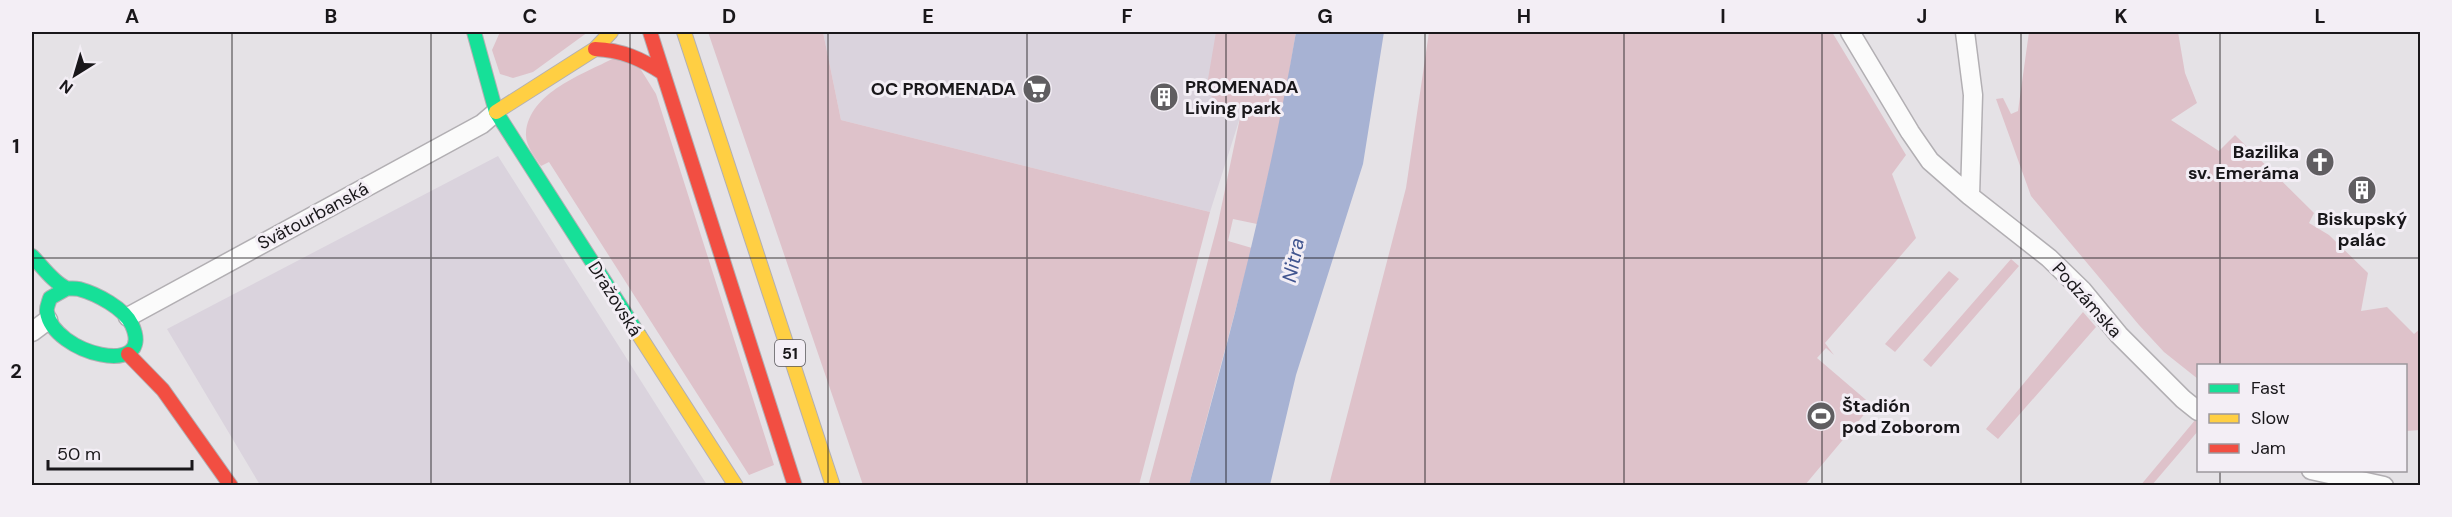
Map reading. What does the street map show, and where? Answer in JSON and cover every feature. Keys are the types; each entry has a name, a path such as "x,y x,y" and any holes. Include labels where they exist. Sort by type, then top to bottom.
{"main road":[{"name":"Dražovská","path":"474,32 496,112 736,486"},
{"path":"496,112 595,49 611,32"},
{"name":"51","path":"650,32 795,486"},
{"name":"51","path":"684,32 833,486"},
{"path":"595,49 616,49 631,53 663,73"},
{"path":"32,255 66,289"},
{"path":"73,288 88,292 128,317 134,331 135,343 128,354 114,359 99,356 59,332 48,320 45,310 48,299 55,292 73,288"},
{"path":"128,354 163,390 231,486"}],"street":[{"name":"Podzámska","path":"1850,32 1925,155 1970,196 2049,258 2082,290 2119,335 2183,399 2197,410"},
{"path":"1965,32 1973,95 1970,196"},
{"name":"Svätourbanská","path":"128,317 482,124 496,112"},
{"path":"32,332 48,320"},
{"path":"2316,472 2384,486"}],"shaded area":[{"path":"500,32 588,32 533,72 513,78 500,74 492,50"},
{"path":"708,32 823,32 841,120 1210,212 1139,485 863,485"},
{"name":"PROMENADA Living park","path":"823,32 1257,32 1243,108 1210,212 841,120"},
{"path":"1216,32 1296,32 1282,116 1257,224 1233,219 1228,241 1252,248 1189,485 1148,486 1218,223 1242,108 1227,109 1211,96 1207,85"},
{"path":"1429,32 1832,32 1906,155 1892,174 1916,238 1825,343 1834,355 1826,348 1817,358 1872,405 1805,485 1329,485 1406,188"},
{"path":"2029,32 2178,32 2185,73 2197,103 2171,120 2219,151 2235,135 2314,213 2309,223 2329,235 2368,273 2361,311 2387,307 2414,334 2420,329 2420,430 2407,431 2407,364 2197,364 2197,378 2164,352 2139,325 2031,196 1996,99 2003,98 2011,114 2018,111"},
{"path":"614,58 638,65 656,94 774,465 749,475 549,162 541,166 527,142 529,119 547,95 574,78"},
{"path":"498,156 707,485 260,485 167,329"},
{"path":"2011,259 2019,266 1931,367 1923,360"},
{"path":"1949,271 1959,279 1895,352 1885,344"},
{"path":"2083,312 2096,327 1998,439 1986,429"},
{"path":"2197,420 2197,432 2152,485 2140,486"}],"water":[{"name":"Nitra","path":"1296,32 1384,32 1363,164 1296,375 1270,485 1189,485 1262,203"}],"traffic: fast":[{"path":"474,32 496,112 639,335"},
{"path":"32,256 61,285 94,294 123,313 132,325 135,342 130,352 117,356 83,349 66,339 53,327 47,310 50,298 66,289"}],"traffic: slow":[{"path":"496,112 595,49 611,32"},
{"path":"684,32 833,486"},
{"path":"639,335 736,486"}],"traffic: jam":[{"path":"650,32 795,486"},
{"path":"595,49 631,56 663,73"},
{"path":"128,354 163,390 231,486"}],"place":[{"name":"OC PROMENADA","path":"1037,89"},
{"name":"PROMENADA Living park","path":"1164,97"},
{"name":"Bazilika sv. Emeráma","path":"2320,162"},
{"name":"Biskupský palác","path":"2362,190"},
{"name":"Štadión pod Zoborom","path":"1821,416"}]}
